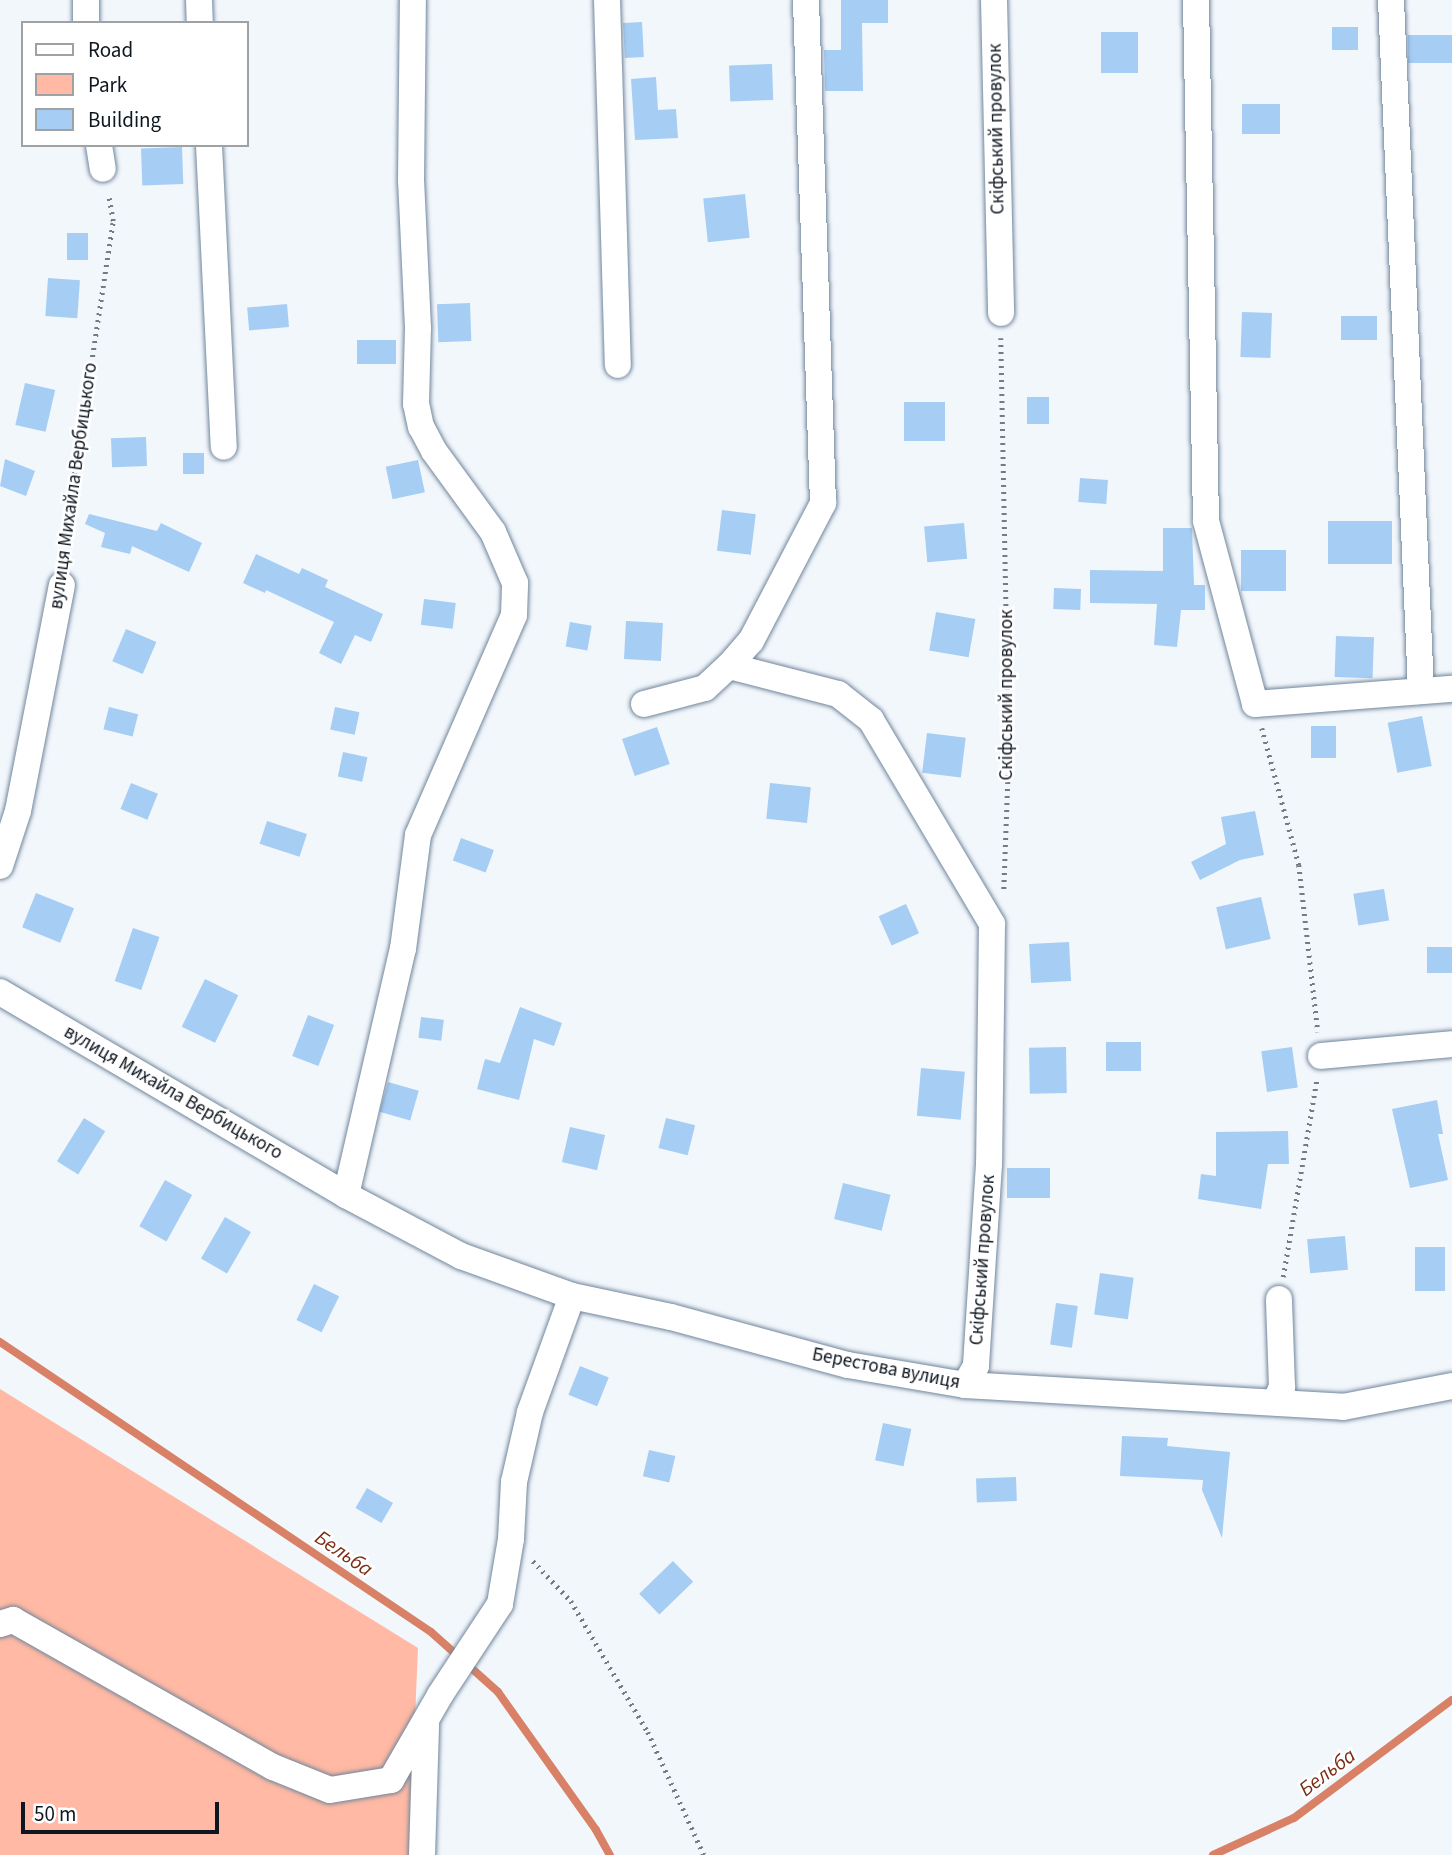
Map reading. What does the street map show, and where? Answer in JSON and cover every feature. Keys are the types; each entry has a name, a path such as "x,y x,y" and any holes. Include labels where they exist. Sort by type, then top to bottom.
{"street":[{"path":"86,0 86,21"},
{"path":"199,0 200,21"},
{"path":"346,1195 403,949 418,835 514,615 514,583 493,532 433,451 421,427 416,404 418,328 411,181 413,0"},
{"path":"607,0 618,365"},
{"path":"644,704 705,688 729,666 751,641 823,503 806,0"},
{"name":"Скіфський провулок","path":"994,0 1001,313"},
{"path":"1196,0 1206,521 1255,704 1452,689"},
{"path":"1391,0 1421,691"},
{"path":"209,147 224,447"},
{"name":"вулиця Михайла Вербицького","path":"0,866 18,811 62,585"},
{"path":"729,666 838,694 871,720 992,924"},
{"name":"Скіфський провулок","path":"965,1385 976,1366 989,1164 992,924"},
{"name":"вулиця Михайла Вербицького","path":"0,992 346,1195"},
{"path":"1321,1056 1452,1044"},
{"name":"Берестова вулиця","path":"346,1195 461,1256 572,1296 671,1317 848,1365 965,1385 1343,1407 1452,1386"},
{"path":"4,1617 273,1767 330,1790 391,1780 440,1695 500,1604 511,1539 514,1482 530,1412 572,1296"},
{"path":"1275,1402 1282,1387 1279,1299"},
{"path":"422,1855 426,1719"}],"path":[{"name":"вулиця Михайла Вербицького","path":"62,585 70,502 113,221 101,157"},
{"name":"Скіфський провулок","path":"992,924 1006,885 1009,754 1001,313"},
{"path":"1255,704 1299,865 1321,1056 1279,1299"},
{"path":"511,1539 571,1601 648,1732 704,1855"}],"green space":[{"path":"0,1389 418,1648 409,1855 0,1855"}],"building":[{"path":"841,0 888,0 888,23 862,23 863,91 825,91 824,50 841,50"},
{"path":"642,22 644,57 625,58 623,23"},
{"path":"1332,27 1358,27 1358,50 1332,50"},
{"path":"1101,32 1138,32 1138,73 1101,73"},
{"path":"1408,35 1452,35 1452,63 1408,63"},
{"path":"772,64 773,100 730,101 729,66"},
{"path":"656,77 658,110 676,109 678,138 635,140 631,79"},
{"path":"1242,104 1280,104 1280,134 1242,134"},
{"path":"182,147 183,184 142,185 141,148"},
{"path":"745,194 750,238 708,242 703,198"},
{"path":"67,233 88,233 88,260 67,260"},
{"path":"48,278 80,280 77,318 45,316"},
{"path":"470,303 471,341 438,342 437,304"},
{"path":"287,304 289,327 249,330 247,307"},
{"path":"1242,312 1272,313 1270,358 1240,357"},
{"path":"1341,316 1377,316 1377,340 1341,340"},
{"path":"357,340 396,340 396,364 357,364"},
{"path":"25,383 55,390 46,432 15,425"},
{"path":"1027,397 1049,397 1049,424 1027,424"},
{"path":"904,402 945,402 945,441 904,441"},
{"path":"146,437 147,466 112,467 111,438"},
{"path":"183,453 204,453 204,474 183,474"},
{"path":"5,459 35,471 26,496 0,486"},
{"path":"418,460 425,492 393,499 386,467"},
{"path":"1080,478 1108,480 1106,504 1078,502"},
{"path":"722,510 756,514 751,555 717,551"},
{"path":"89,514 157,531 161,523 202,543 189,572 132,546 130,554 101,547 105,533 85,524"},
{"path":"1328,521 1392,521 1392,564 1328,564"},
{"path":"964,523 967,559 927,562 924,526"},
{"path":"1163,528 1192,528 1194,585 1205,585 1205,610 1181,610 1177,647 1154,645 1157,604 1090,603 1090,570 1163,571"},
{"path":"1241,550 1286,550 1286,591 1241,591"},
{"path":"256,554 299,574 302,568 328,580 325,587 383,614 371,642 355,635 341,664 319,653 334,622 266,590 265,593 243,583"},
{"path":"1054,588 1081,589 1080,610 1053,609"},
{"path":"424,599 456,603 453,629 421,625"},
{"path":"936,612 975,619 969,657 929,650"},
{"path":"626,621 663,623 661,661 624,659"},
{"path":"570,622 592,626 587,650 566,647"},
{"path":"126,629 156,642 143,674 112,661"},
{"path":"1336,636 1374,637 1373,678 1335,677"},
{"path":"109,707 138,714 133,737 103,729"},
{"path":"335,707 359,712 355,735 330,729"},
{"path":"1422,716 1432,766 1397,773 1388,723"},
{"path":"1311,726 1336,726 1336,758 1311,758"},
{"path":"657,727 670,764 635,776 622,739"},
{"path":"927,733 966,738 961,777 922,773"},
{"path":"343,752 367,757 362,782 338,776"},
{"path":"131,783 158,794 147,820 121,809"},
{"path":"770,783 811,787 807,823 766,819"},
{"path":"1255,811 1264,855 1240,860 1200,880 1191,862 1226,844 1221,817"},
{"path":"267,821 307,834 300,857 260,844"},
{"path":"461,838 494,850 486,873 453,861"},
{"path":"1384,889 1389,921 1358,925 1353,894"},
{"path":"36,893 74,908 60,943 22,927"},
{"path":"1261,897 1271,939 1226,949 1216,907"},
{"path":"906,904 919,933 892,945 879,916"},
{"path":"133,928 159,937 141,990 115,981"},
{"path":"1069,942 1071,981 1031,983 1029,944"},
{"path":"1427,947 1452,947 1452,973 1427,973"},
{"path":"205,979 238,995 215,1043 182,1027"},
{"path":"520,1007 562,1023 554,1046 534,1039 519,1100 477,1089 485,1059 500,1063"},
{"path":"308,1015 334,1025 318,1066 292,1056"},
{"path":"421,1017 444,1020 441,1041 418,1038"},
{"path":"1106,1042 1141,1042 1141,1071 1106,1071"},
{"path":"1066,1047 1067,1093 1030,1094 1029,1048"},
{"path":"1292,1047 1298,1088 1267,1092 1261,1051"},
{"path":"921,1068 965,1072 961,1120 917,1116"},
{"path":"388,1082 419,1091 410,1121 379,1112"},
{"path":"1437,1100 1443,1134 1438,1134 1448,1180 1410,1188 1392,1109"},
{"path":"84,1118 105,1131 78,1174 57,1161"},
{"path":"666,1118 695,1125 688,1155 659,1148"},
{"path":"570,1127 605,1135 597,1170 562,1162"},
{"path":"1288,1131 1289,1164 1268,1164 1261,1209 1198,1199 1201,1174 1216,1176 1216,1132"},
{"path":"1007,1168 1050,1168 1050,1198 1007,1198"},
{"path":"165,1180 192,1195 166,1241 139,1226"},
{"path":"843,1183 891,1195 882,1231 834,1219"},
{"path":"225,1217 251,1232 227,1274 201,1259"},
{"path":"1345,1236 1348,1270 1310,1273 1307,1239"},
{"path":"1415,1247 1445,1247 1445,1291 1415,1291"},
{"path":"1100,1273 1134,1278 1128,1319 1094,1315"},
{"path":"314,1284 339,1296 322,1332 296,1320"},
{"path":"1056,1303 1078,1306 1072,1348 1050,1345"},
{"path":"580,1366 609,1378 597,1406 568,1395"},
{"path":"883,1423 911,1429 903,1466 875,1460"},
{"path":"1122,1436 1168,1438 1167,1446 1230,1452 1222,1538 1202,1490 1203,1480 1120,1476"},
{"path":"649,1450 675,1456 669,1482 643,1476"},
{"path":"1016,1477 1017,1501 977,1502 976,1478"},
{"path":"367,1488 393,1503 381,1523 355,1508"},
{"path":"673,1561 693,1582 659,1615 639,1594"}],"waterway":[{"name":"Бельба","path":"0,1342 431,1632 498,1692 596,1830 610,1855"},
{"name":"Бельба","path":"1213,1855 1294,1818 1452,1700"}]}
